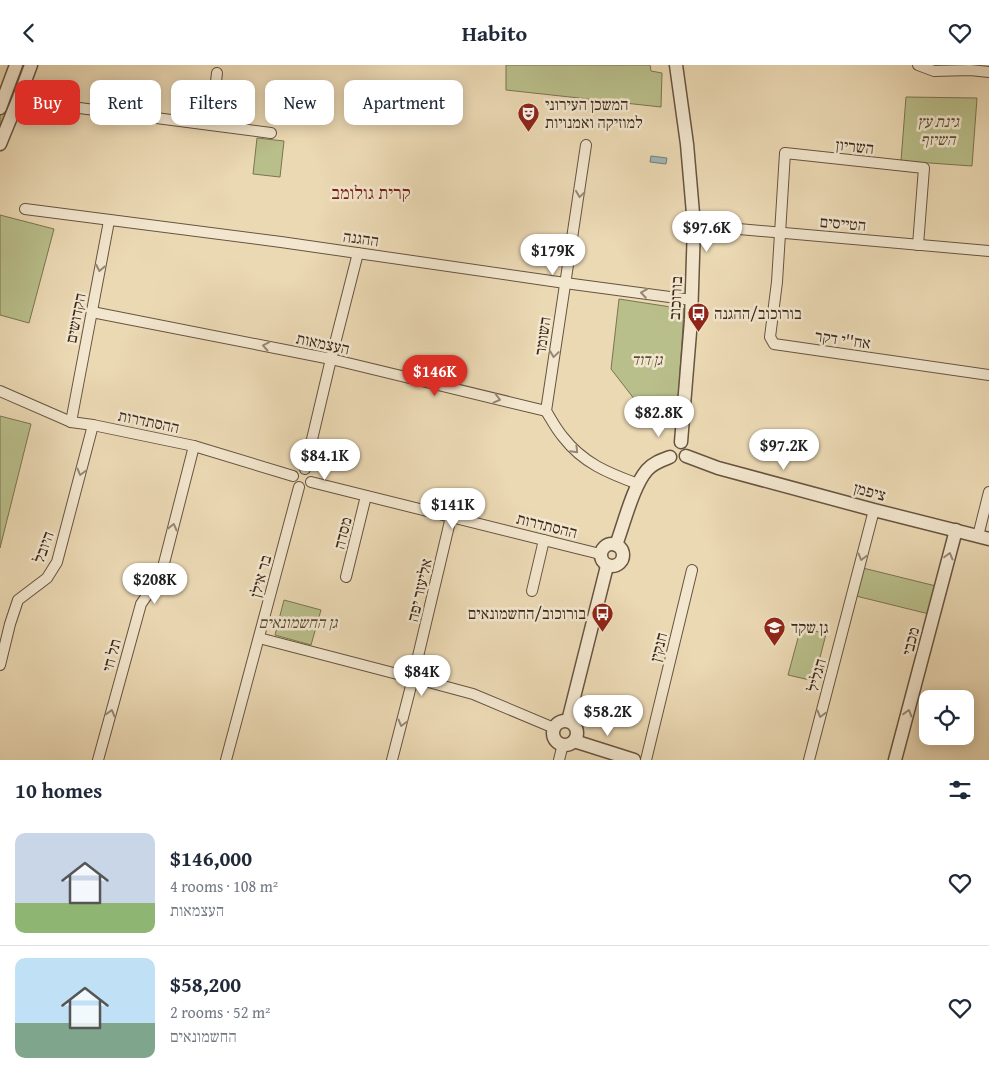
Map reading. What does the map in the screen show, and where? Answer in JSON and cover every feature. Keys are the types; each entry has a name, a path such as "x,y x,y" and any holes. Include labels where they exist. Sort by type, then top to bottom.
{"street":[{"path":"0,108 16,65"},
{"path":"25,80 31,65"},
{"name":"בורוכוב","path":"676,65 687,144 694,225 692,300 681,442"},
{"path":"918,65 934,71 970,70 989,72"},
{"path":"216,80 217,73"},
{"path":"0,144 15,107"},
{"path":"80,108 171,120"},
{"path":"211,125 271,133"},
{"name":"השומר","path":"546,411 586,145"},
{"name":"השריון","path":"780,233 785,153 924,168 918,245"},
{"name":"ההגנה","path":"25,209 281,242 692,300"},
{"name":"הקדושים","path":"71,422 109,221"},
{"name":"הטייסים","path":"694,225 989,251"},
{"name":"אח''י דקר","path":"780,233 777,282 770,337 774,344 989,375"},
{"path":"305,469 358,253"},
{"name":"העצמאות","path":"92,312 331,359 546,411"},
{"name":"ההסתדרות","path":"0,391 71,422 194,446 293,476"},
{"path":"546,411 562,437 580,455 612,475 638,484"},
{"name":"היובל","path":"0,665 18,600 47,577 57,562 94,425"},
{"path":"616,545 638,484 648,469 658,462 670,457 678,460 686,456 686,448 681,442 671,445 669,448 670,457"},
{"name":"תל חי","path":"98,760 141,604 161,575 194,446"},
{"name":"ציפמן","path":"686,456 718,468 983,537"},
{"path":"299,469 305,469 312,475 311,482 306,487 300,487 294,483 293,476 299,469"},
{"name":"ההסתדרות","path":"311,482 600,554"},
{"name":"בר אילן","path":"226,760 300,487"},
{"path":"983,537 989,492"},
{"name":"מסדה","path":"346,577 366,496"},
{"name":"הגליל","path":"808,760 874,510"},
{"name":"אליעזר יפה","path":"415,669 451,517"},
{"name":"מכבי","path":"896,760 956,530"},
{"path":"532,591 544,540"},
{"path":"610,544 616,545 620,547 623,557 622,561 611,567 602,562 600,554 605,546 610,544"},
{"path":"568,721 608,566"},
{"name":"חנקין","path":"646,760 692,570"},
{"path":"259,639 405,676"},
{"path":"405,676 410,670 415,669 420,673 422,678 418,685 411,686"},
{"path":"405,676 406,681 411,686"},
{"path":"421,680 473,694 554,728"},
{"path":"392,760 411,686"},
{"path":"559,760 568,743 576,737 577,729 568,721 560,722 554,728 556,740 568,743 634,760"}],"green space":[{"path":"18,65 29,65 23,80 15,80 15,101 0,139 0,114"},
{"path":"506,65 650,65 651,71 662,73 661,107 506,90"},
{"name":"גינת עץ השיזף","path":"906,97 977,98 972,166 901,161"},
{"path":"257,138 284,141 280,177 253,174"},
{"path":"0,215 54,229 29,323 0,315"},
{"name":"גן דוד","path":"619,299 684,309 677,418 670,425 635,400 611,369"},
{"path":"0,416 31,424 0,548"},
{"path":"863,568 936,586 929,614 856,596"},
{"name":"גן החשמונאים","path":"284,600 321,610 311,645 275,635"},
{"path":"801,627 826,634 814,681 788,675"}],"water":[{"path":"651,156 667,158 666,164 650,162"}],"place":[{"name":"המשכן העירוני למוזיקה ואמנויות","path":"529,132"},
{"name":"בורוכוב/ההגנה","path":"698,332"},
{"name":"בורוכוב/החשמונאים","path":"602,632"},
{"name":"גן שקד","path":"775,646"}],"district":[{"name":"קרית גולומב","path":"371,193"}]}
